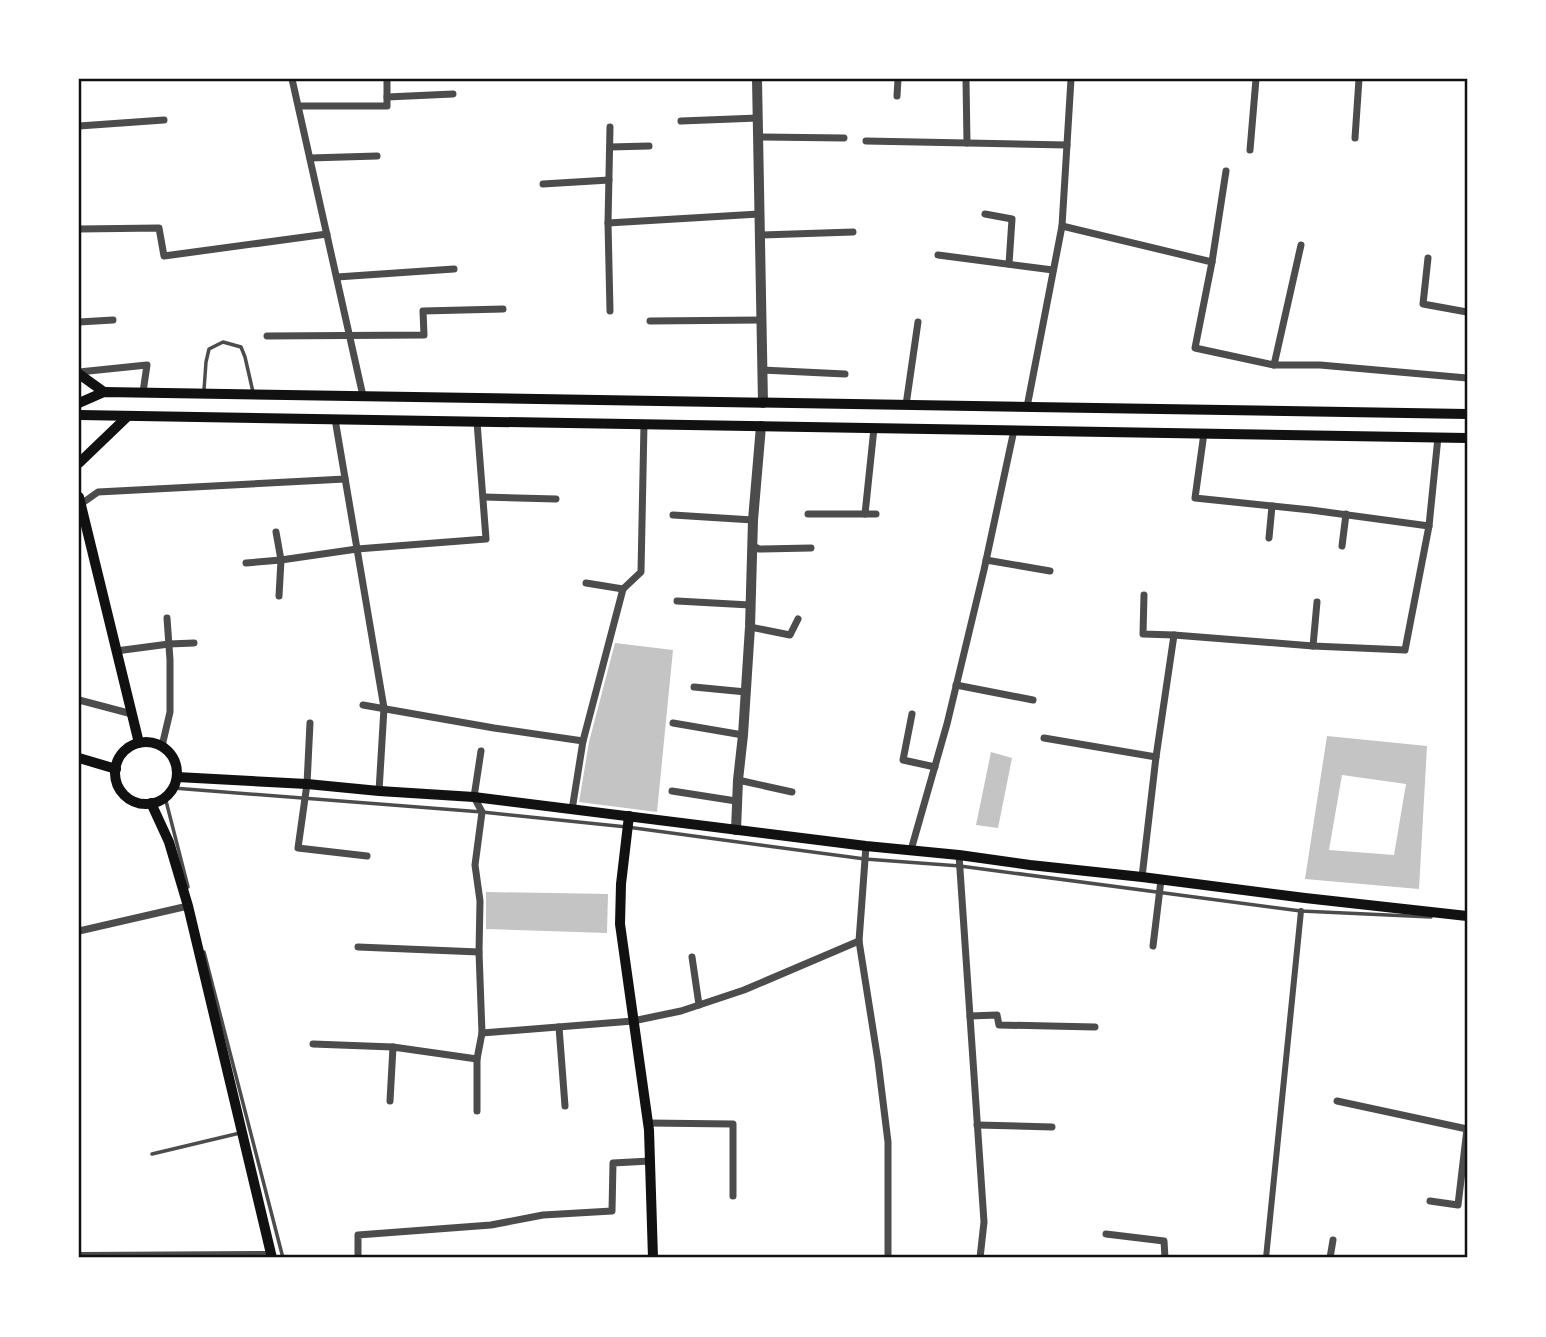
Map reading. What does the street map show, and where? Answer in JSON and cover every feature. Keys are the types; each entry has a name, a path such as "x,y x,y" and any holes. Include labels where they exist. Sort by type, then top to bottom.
{"main road":[{"path":"79,373 104,392"},
{"path":"79,403 104,392 1027,407 1467,411"},
{"path":"588,400 589,424"},
{"path":"924,405 925,429"},
{"path":"79,415 1467,438"},
{"path":"79,463 128,416"},
{"path":"80,500 139,743"},
{"path":"172,788 177,768 169,752 162,746 139,743 123,752 118,760 116,779 120,789 135,801 150,803 172,788 307,784 474,797 572,810 628,821 911,850 959,860 1142,877 1161,886 1467,917"},
{"path":"79,758 116,769"},
{"path":"150,803 169,842 188,906 275,1258"},
{"path":"628,821 621,884 620,924 648,1123 653,1258"}],"street":[{"path":"292,79 363,396"},
{"path":"299,106 387,106 387,79"},
{"path":"757,79 763,403"},
{"path":"897,96 898,79"},
{"path":"966,79 967,143"},
{"path":"1027,407 1062,226 1071,79"},
{"path":"1250,150 1256,79"},
{"path":"1355,138 1359,79"},
{"path":"387,97 453,94"},
{"path":"681,121 758,118"},
{"path":"79,126 164,120"},
{"path":"610,127 610,311"},
{"path":"758,137 844,138"},
{"path":"866,141 1067,145"},
{"path":"610,148 649,146"},
{"path":"310,158 377,156"},
{"path":"1226,171 1195,348 1274,365 1320,365 1467,378"},
{"path":"543,184 609,180"},
{"path":"608,223 760,214"},
{"path":"985,214 1012,219 1009,264"},
{"path":"1062,226 1212,262"},
{"path":"79,229 159,228 164,256 327,234"},
{"path":"760,235 853,232"},
{"path":"1274,365 1301,245"},
{"path":"938,255 1053,270"},
{"path":"1428,258 1423,304 1467,312"},
{"path":"337,278 454,269"},
{"path":"267,335 424,335 422,311 503,309"},
{"path":"79,323 113,320"},
{"path":"650,321 761,320"},
{"path":"906,405 918,322"},
{"path":"79,373 147,365 143,393"},
{"path":"762,370 845,374"},
{"path":"335,419 384,708 379,791"},
{"path":"246,563 357,549 486,539 477,422"},
{"path":"572,810 583,741 623,589 641,572 644,424"},
{"path":"736,830 750,626 753,520 761,426"},
{"path":"865,514 874,428"},
{"path":"911,850 947,724 1014,430"},
{"path":"1204,433 1195,498 1429,526"},
{"path":"1144,595 1143,635 1405,650 1429,526 1438,437"},
{"path":"80,500 97,492 345,479"},
{"path":"484,497 556,499"},
{"path":"1269,538 1272,506"},
{"path":"808,514 876,514"},
{"path":"1342,546 1346,514"},
{"path":"673,515 753,520"},
{"path":"276,532 281,560 279,596"},
{"path":"752,546 760,549 811,548"},
{"path":"986,559 1050,571"},
{"path":"586,583 623,589"},
{"path":"677,601 750,605"},
{"path":"1313,646 1317,602"},
{"path":"162,746 170,712 167,618"},
{"path":"750,626 790,635 798,619"},
{"path":"1142,877 1174,635"},
{"path":"116,651 194,643"},
{"path":"956,685 1033,700"},
{"path":"694,687 746,692"},
{"path":"79,700 132,714"},
{"path":"363,705 583,741"},
{"path":"912,714 903,760 934,767"},
{"path":"310,723 307,784 298,848 368,856"},
{"path":"673,723 743,735"},
{"path":"1044,738 1156,757"},
{"path":"477,1111 477,1059 482,1032 480,901 475,865 482,812 474,797 481,751"},
{"path":"738,780 792,792"},
{"path":"672,791 736,801"},
{"path":"866,846 859,942 888,1142 888,1258"},
{"path":"959,860 984,1222 980,1258"},
{"path":"1153,946 1161,886"},
{"path":"79,931 188,906"},
{"path":"1266,1258 1301,911"},
{"path":"482,1032 633,1021 699,1005 744,990 859,942"},
{"path":"358,947 479,952"},
{"path":"692,957 699,1005"},
{"path":"970,1016 997,1015 999,1025 1095,1027"},
{"path":"559,1027 565,1106"},
{"path":"313,1044 393,1047 477,1059"},
{"path":"390,1101 393,1047"},
{"path":"1337,1101 1467,1129 1458,1205 1430,1201"},
{"path":"648,1123 733,1124 733,1196"},
{"path":"977,1125 1052,1127"},
{"path":"358,1258 358,1235 491,1226 544,1214 612,1211 613,1163 650,1161"},
{"path":"1106,1234 1164,1241 1165,1258"},
{"path":"1330,1258 1333,1240"},
{"path":"79,1257 275,1258"}],"lane":[{"path":"204,393 209,349 223,342 241,347 254,394"},
{"path":"275,1258 172,788 628,821 865,859 959,860 1161,886 1301,911 1467,917"},
{"path":"152,1154 242,1133"}],"building":[{"path":"615,643 673,650 657,812 579,802 589,742"},
{"path":"1327,736 1427,746 1419,889 1305,879","holes":["1342,775 1406,784 1394,855 1329,850"]},
{"path":"991,752 1012,758 998,828 976,825"},
{"path":"486,892 608,894 607,933 486,929"}]}
